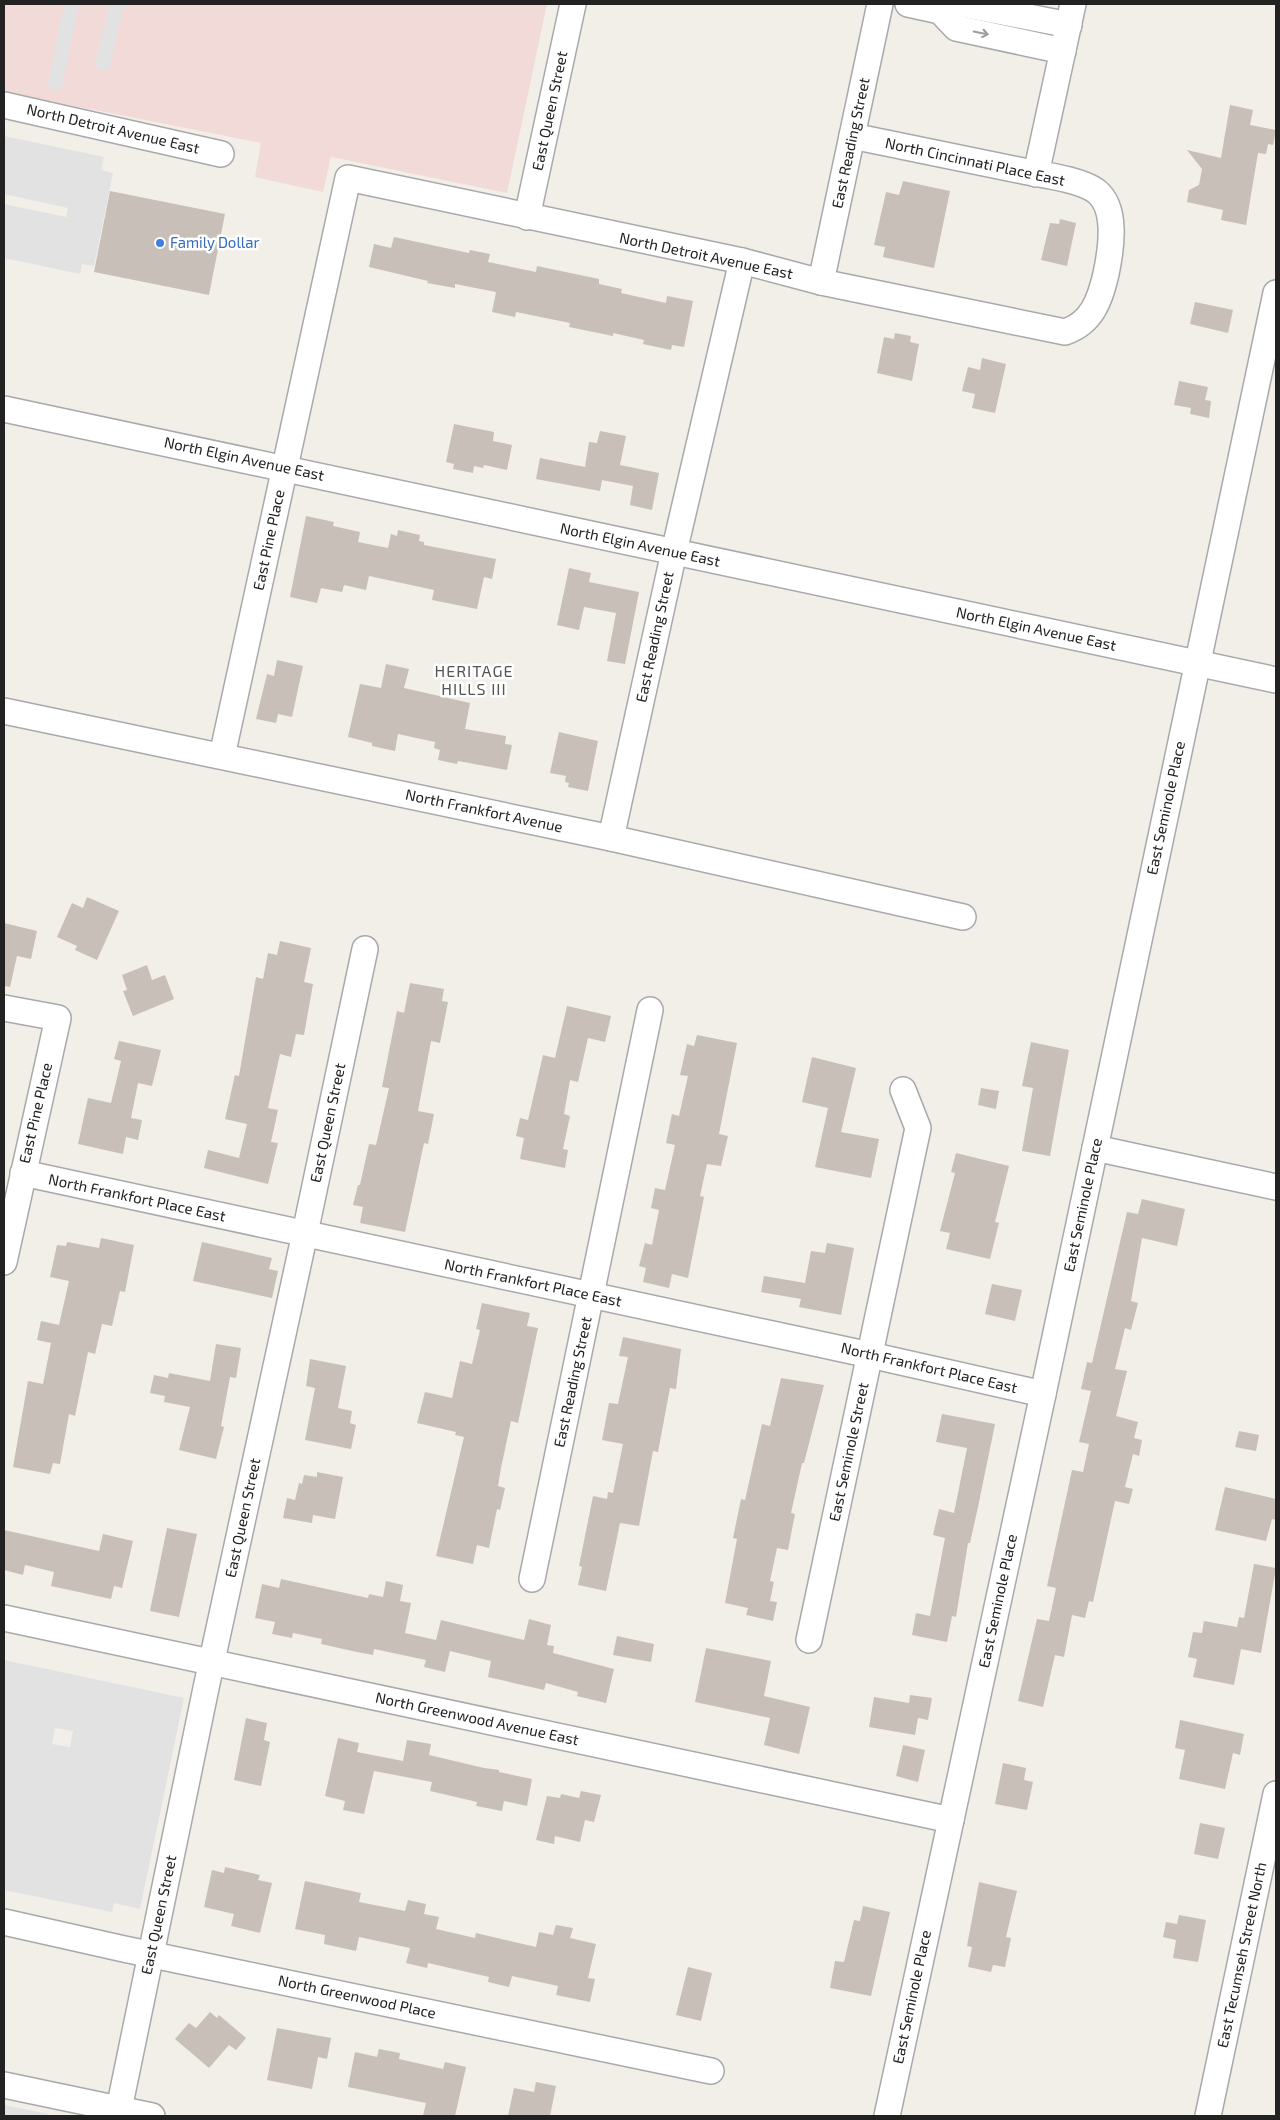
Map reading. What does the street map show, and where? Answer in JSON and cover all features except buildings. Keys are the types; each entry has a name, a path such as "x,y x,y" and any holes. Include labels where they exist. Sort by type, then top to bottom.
{"street":[{"name":"East Queen Street","path":"527,217 572,4"},
{"name":"East Reading Street","path":"821,282 880,4"},
{"path":"908,4 1071,14 1036,174"},
{"path":"954,6 956,28 1063,51"},
{"name":"North Detroit Avenue East","path":"4,105 221,154"},
{"name":"North Cincinnati Place East","path":"852,136 1036,174 1081,185 1096,191 1109,212 1110,225 1107,266 1103,286 1096,305 1088,317 1078,327 1065,332"},
{"name":"North Detroit Avenue East","path":"348,178 742,261 821,282 1065,332"},
{"name":"East Pine Place","path":"222,756 348,178"},
{"name":"East Reading Street","path":"611,838 674,552 742,261"},
{"name":"East Seminole Place","path":"887,2116 1043,1394 1196,663 1276,293"},
{"name":"North Elgin Avenue East","path":"4,409 284,467 1276,680"},
{"name":"North Frankfort Avenue","path":"4,711 611,838 963,917"},
{"name":"East Queen Street","path":"121,2098 212,1662 306,1233 365,949"},
{"name":"East Pine Place","path":"4,1008 58,1018 4,1262"},
{"name":"East Reading Street","path":"532,1578 650,1010"},
{"name":"East Seminole Street","path":"809,1640 918,1128 903,1090"},
{"path":"1095,1148 1276,1187"},
{"name":"North Frankfort Place East","path":"23,1173 1043,1394"},
{"name":"North Greenwood Avenue East","path":"4,1618 950,1820"},
{"name":"East Tecumseh Street North","path":"1208,2116 1276,1794"},
{"name":"North Greenwood Place","path":"4,1922 711,2071"},
{"path":"4,2085 65,2107 121,2098 152,2116"}],"shaded area":[{"path":"4,4 547,4 507,193 331,157 323,192 255,177 261,143 4,92"},
{"path":"64,4 79,4 61,91 47,88"},
{"path":"110,4 124,4 109,70 94,68"},
{"path":"4,136 104,157 101,170 113,173 94,266 82,264 80,274 4,258 4,204 66,217 68,208 4,194"},
{"path":"4,1660 184,1698 140,1909 114,1903 112,1912 4,1890","holes":["55,1728 73,1731 70,1747 52,1744"]},
{"path":"4,2105 48,2114 48,2116 4,2116"}],"place":[{"name":"Family Dollar","path":"160,243"}],"district":[{"name":"HERITAGE HILLS III","path":"474,680"}]}
